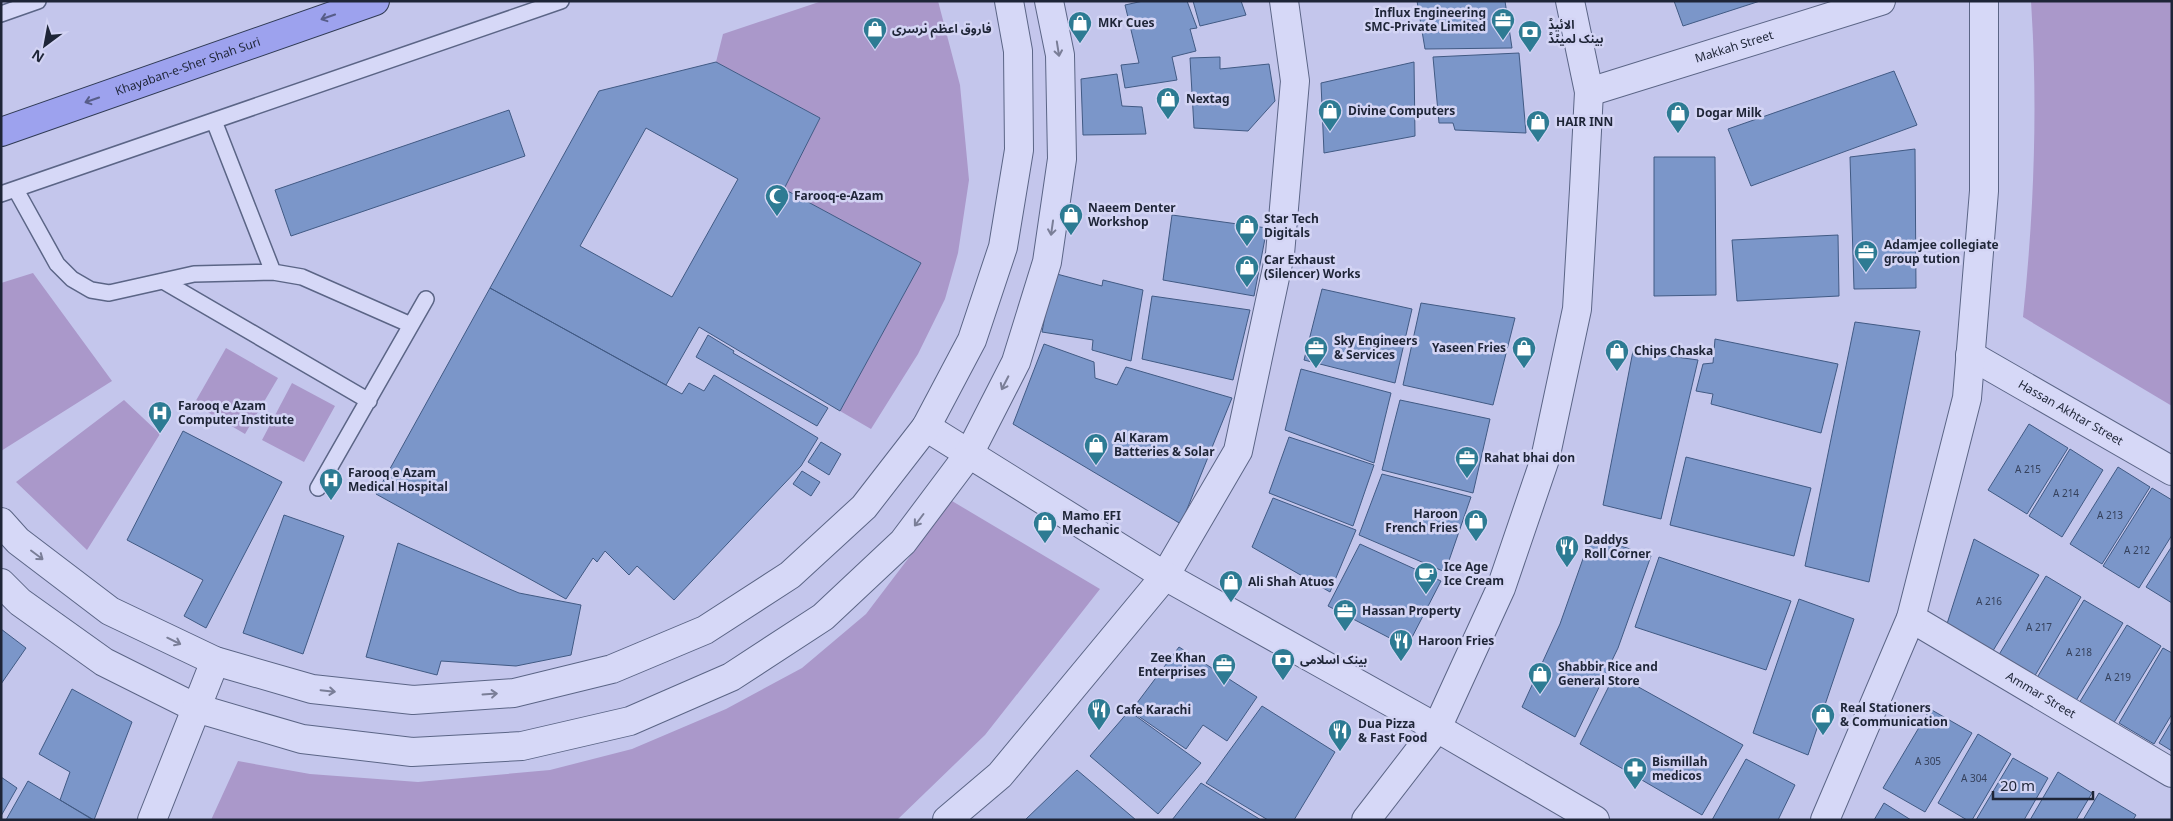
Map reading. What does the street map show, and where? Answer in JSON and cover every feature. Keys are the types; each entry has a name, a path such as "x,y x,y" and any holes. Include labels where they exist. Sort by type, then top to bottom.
{"main road":[{"name":"Khayaban-e-Sher Shah Suri","path":"1,132 374,1"}],"street":[{"path":"1,522 18,541 110,611 215,661 312,689 413,700 514,693 612,669 705,630 790,575 864,507 926,427 972,340 1003,247 1018,150 1018,51 1009,1"},
{"path":"1,583 20,602 104,662 196,708 302,739 412,752 522,746 630,721 731,677 823,617 903,542 969,454 1016,362 1047,262 1062,159 1060,55 1049,1"},
{"path":"947,820 1000,775 1165,576 1238,451 1280,254 1296,81 1284,1"},
{"path":"1366,820 1437,728 1500,588 1545,459 1577,309 1589,92 1570,1"},
{"name":"Makkah Street","path":"1589,92 1881,1"},
{"path":"1825,820 1911,618 1966,398 1984,191 1984,1"},
{"name":"Hassan Akhtar Street","path":"1970,355 2172,471"},
{"path":"926,427 1165,576 1437,728 1595,820"},
{"name":"Ammar Street","path":"1911,618 2172,773"},
{"path":"152,820 215,661"}],"lane":[{"path":"1,14 38,1"},
{"path":"1,194 561,1"},
{"path":"214,120 273,272"},
{"path":"16,190 57,264 72,279 91,290 109,293 194,274 273,272 302,277 411,325"},
{"path":"163,281 369,401"},
{"path":"318,488 426,299"}],"shaded area":[{"path":"822,1 938,1 960,85 969,180 958,253 945,299 918,354 871,429 840,411 921,263 784,189 820,118 716,62 723,34"},
{"path":"2031,1 2172,1 2172,406 2023,317 2034,159"},
{"path":"33,273 112,381 1,451 1,283"},
{"path":"226,348 278,378 245,434 194,404"},
{"path":"292,383 335,406 304,462 262,440"},
{"path":"124,400 160,434 87,550 16,482"},
{"path":"952,501 1100,589 985,735 897,820 211,820 238,761 310,774 418,782 550,770 632,749 726,709 802,668 866,614"}],"building":[{"path":"1143,1 1187,1 1197,28 1190,29 1196,51 1172,57 1177,80 1125,88 1121,65 1139,63 1125,5"},
{"path":"1193,1 1241,1 1246,15 1200,26"},
{"path":"1417,1 1505,1 1512,48 1425,49"},
{"path":"1674,1 1760,1 1683,26"},
{"path":"1519,53 1526,133 1455,130 1453,123 1439,123 1433,57"},
{"path":"1220,57 1220,69 1269,64 1275,101 1248,131 1194,128 1190,58"},
{"name":"Farooq-e-Azam","path":"716,62 820,118 784,189 921,263 840,411 699,327 666,385 490,288 599,91","holes":["646,128 738,179 672,297 580,246"]},
{"path":"1414,62 1415,136 1324,153 1321,83"},
{"path":"1894,71 1917,125 1751,186 1728,129"},
{"path":"1117,74 1122,106 1142,107 1146,134 1083,135 1081,79"},
{"path":"509,110 525,156 291,236 275,190"},
{"path":"1915,149 1916,288 1854,289 1850,157"},
{"path":"1654,157 1715,157 1716,295 1654,296"},
{"path":"1172,215 1267,228 1254,296 1163,280"},
{"path":"1838,235 1839,296 1737,301 1732,240"},
{"path":"1053,273 1102,286 1103,280 1143,290 1131,361 1092,350 1093,340 1042,332"},
{"path":"490,288 682,394 689,383 704,391 714,375 818,438 801,466 674,600 637,566 629,575 605,551 597,562 593,558 566,599 376,494"},
{"path":"1322,289 1412,309 1395,383 1304,360"},
{"path":"1152,296 1250,310 1233,380 1142,359"},
{"path":"1421,303 1515,318 1493,405 1403,385"},
{"path":"1855,322 1920,331 1869,582 1805,566"},
{"path":"708,335 734,351 733,353 828,408 817,426 696,357"},
{"path":"1715,339 1838,364 1821,433 1711,404 1713,394 1696,391 1703,364 1713,363"},
{"path":"1044,344 1094,362 1095,378 1117,385 1126,367 1232,398 1181,524 1013,424"},
{"path":"1633,351 1698,360 1661,519 1603,505"},
{"path":"1301,369 1391,393 1374,463 1285,430"},
{"path":"1400,400 1490,419 1473,493 1382,470"},
{"path":"2029,424 2068,448 2027,514 1988,490"},
{"path":"183,431 282,482 206,628 184,616 203,580 127,540"},
{"path":"1289,437 1374,465 1353,526 1269,493"},
{"path":"821,442 841,454 829,475 808,462"},
{"path":"2070,449 2103,470 2062,537 2029,516"},
{"path":"1686,457 1811,488 1794,556 1670,525"},
{"path":"2118,467 2150,487 2102,564 2070,544"},
{"path":"802,471 820,482 811,496 793,484"},
{"path":"1382,474 1471,497 1445,572 1359,535"},
{"path":"2152,488 2172,500 2172,535 2139,588 2103,566"},
{"path":"1273,498 1356,530 1330,592 1252,547"},
{"path":"284,515 344,536 303,654 243,633"},
{"path":"1591,536 1651,556 1618,648 1575,737 1522,707 1560,624"},
{"path":"1974,539 2039,575 1991,654 1946,627"},
{"path":"398,543 519,593 581,605 571,655 516,666 441,661 437,675 366,657"},
{"path":"1360,544 1441,581 1407,647 1328,606"},
{"path":"2172,546 2172,603 2146,587"},
{"path":"1659,557 1791,601 1766,670 1635,627"},
{"path":"2046,576 2081,597 2033,679 1997,658"},
{"path":"1799,599 1854,619 1808,755 1753,733"},
{"path":"2084,600 2123,623 2074,704 2035,681"},
{"path":"2127,625 2161,646 2110,729 2076,708"},
{"path":"1,629 26,648 1,684"},
{"path":"1179,647 1257,697 1227,741 1203,725 1186,749 1131,711"},
{"path":"2163,648 2172,653 2172,714 2154,744 2119,723"},
{"path":"1615,674 1743,745 1702,815 1580,744"},
{"path":"72,689 132,722 94,820 60,800 70,772 39,754"},
{"path":"1262,706 1335,752 1294,820 1268,820 1206,783"},
{"path":"1930,709 1972,733 1925,812 1883,788"},
{"path":"1129,711 1201,763 1158,814 1090,756"},
{"path":"2172,721 2172,751 2159,743"},
{"path":"1978,734 2011,754 1972,820 1967,820 1938,803"},
{"path":"2013,758 2048,778 2024,820 1976,820"},
{"path":"1746,759 1795,785 1778,820 1712,820"},
{"path":"1077,770 1136,820 1025,820"},
{"path":"2058,772 2092,793 2076,820 2030,820"},
{"path":"1,777 17,788 1,816"},
{"path":"28,781 60,800 93,820 6,820"},
{"path":"1201,783 1261,820 1172,820"},
{"path":"2099,793 2136,815 2133,820 2083,820"},
{"path":"1884,803 1911,820 1874,820"}],"place":[{"name":"Influx Engineering SMC-Private Limited","path":"1503,41"},
{"name":"MKr Cues","path":"1080,44"},
{"name":"فاروق اعظم نرسری","path":"875,50"},
{"name":"الائیڈ بینک لمیٹڈ","path":"1530,53"},
{"name":"Nextag","path":"1168,120"},
{"name":"Divine Computers","path":"1330,132"},
{"name":"Dogar Milk","path":"1678,134"},
{"name":"HAIR INN","path":"1538,143"},
{"name":"Farooq-e-Azam","path":"777,217"},
{"name":"Naeem Denter Workshop","path":"1071,236"},
{"name":"Star Tech Digitals","path":"1247,247"},
{"name":"Adamjee collegiate group tution","path":"1866,273"},
{"name":"Car Exhaust (Silencer) Works","path":"1247,288"},
{"name":"Sky Engineers & Services","path":"1316,369"},
{"name":"Yaseen Fries","path":"1524,369"},
{"name":"Chips Chaska","path":"1617,372"},
{"name":"Farooq e Azam Computer Institute","path":"160,434"},
{"name":"Al Karam Batteries & Solar","path":"1096,466"},
{"name":"Rahat bhai don","path":"1467,479"},
{"name":"Farooq e Azam Medical Hospital","path":"331,501"},
{"name":"Haroon French Fries","path":"1476,542"},
{"name":"Mamo EFI Mechanic","path":"1045,544"},
{"name":"Daddys Roll Corner","path":"1567,568"},
{"name":"Ice Age Ice Cream","path":"1426,595"},
{"name":"Ali Shah Atuos","path":"1231,603"},
{"name":"Hassan Property","path":"1345,632"},
{"name":"Haroon Fries","path":"1401,662"},
{"name":"بینک اسلامی","path":"1283,681"},
{"name":"Zee Khan Enterprises","path":"1224,686"},
{"name":"Shabbir Rice and General Store","path":"1540,695"},
{"name":"Cafe Karachi","path":"1099,731"},
{"name":"Real Stationers & Communication","path":"1823,736"},
{"name":"Dua Pizza & Fast Food","path":"1340,752"},
{"name":"Bismillah medicos","path":"1635,790"}]}
